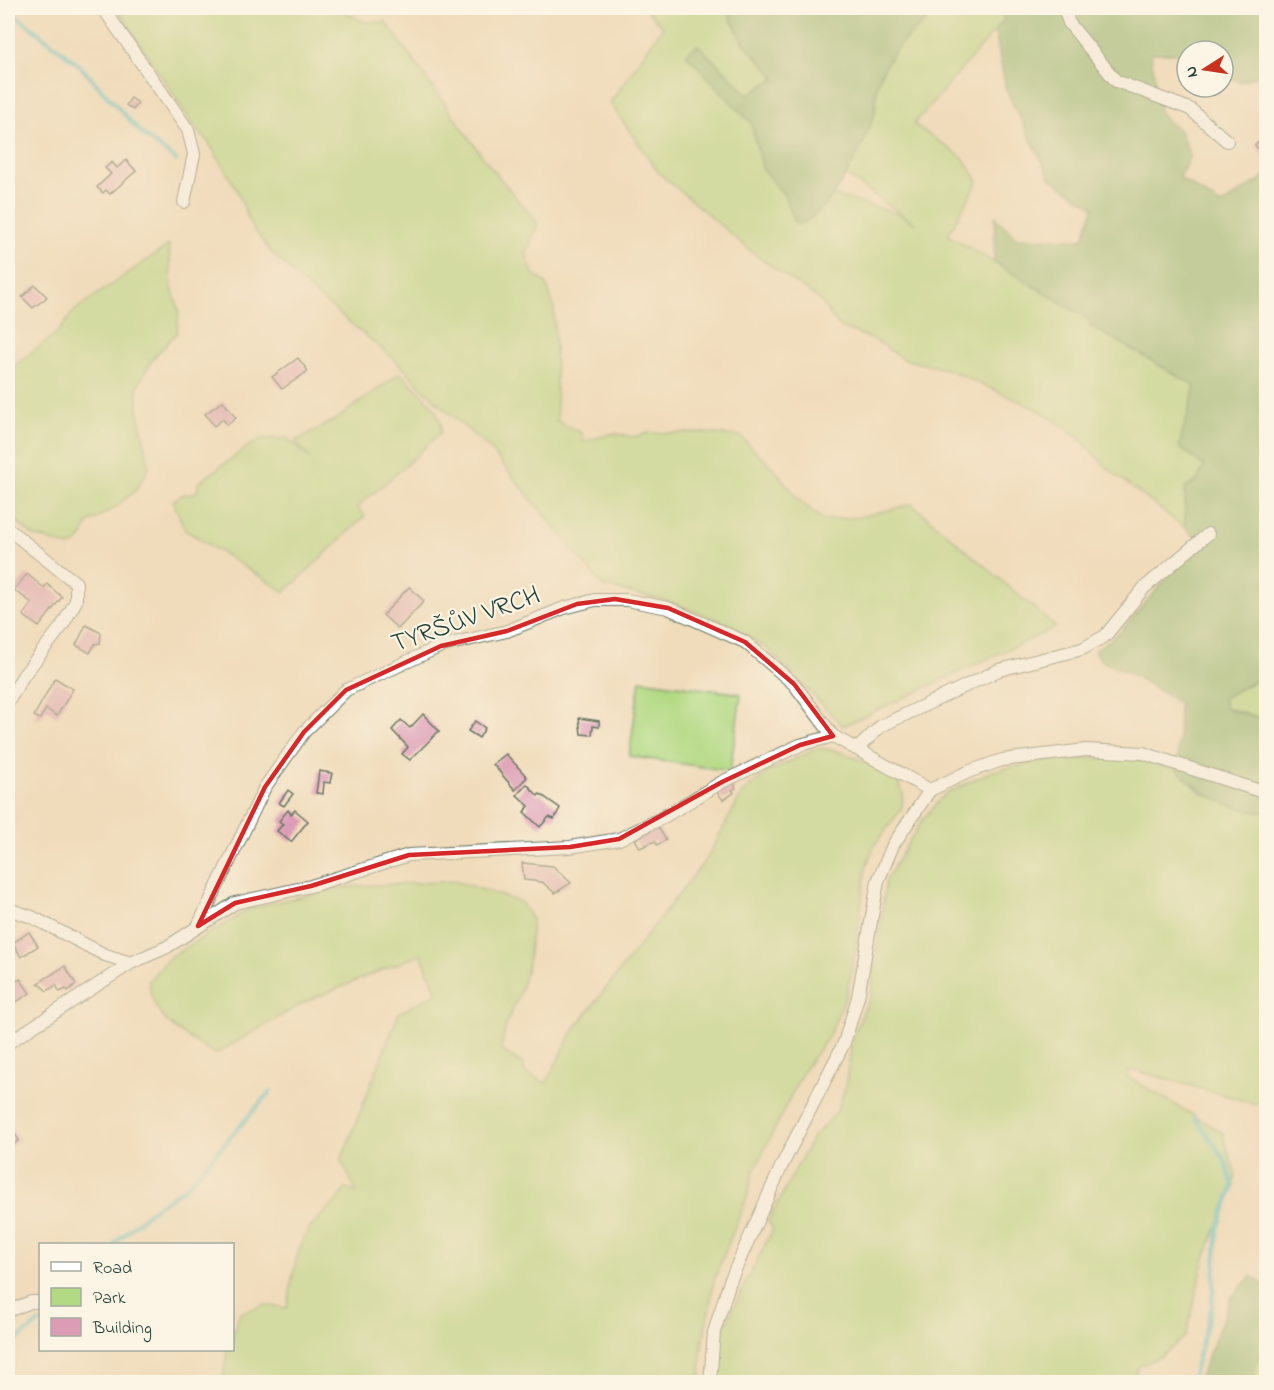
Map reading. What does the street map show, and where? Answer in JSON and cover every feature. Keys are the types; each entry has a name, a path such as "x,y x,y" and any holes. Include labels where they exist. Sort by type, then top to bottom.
{"street":[{"path":"103,8 188,130 194,154 184,202"},
{"path":"1064,8 1069,23 1116,81 1190,109 1227,141"},
{"path":"8,529 76,583 76,601 62,626 23,676 8,702"},
{"path":"858,748 880,726 999,670 1082,650 1105,636 1144,588 1208,534"},
{"name":"TYRŠŮV VRCH","path":"198,926 265,787 304,732 346,690 441,646 507,631 577,604 615,599 668,608 693,617 744,642 794,684 833,736 930,790"},
{"path":"8,1043 131,963 167,947 235,903 311,886 409,855 570,847 619,839 660,819 722,782 800,745 833,736"},
{"path":"710,1383 714,1332 730,1281 782,1164 844,1043 858,997 878,881 893,845 930,790 968,772 1002,760 1086,750 1143,753 1266,793"},
{"path":"8,909 32,917 105,955 131,963"},
{"path":"8,1311 31,1302 39,1302"}],"highlighted area":[{"path":"615,599 668,608 745,642 794,684 833,736 800,745 722,782 619,839 570,847 409,855 311,886 235,903 198,926 265,787 304,732 346,690 441,646 507,631 577,604"}],"green space":[{"path":"116,8 338,8 363,22 386,22 485,160 538,224 526,255 533,274 546,283 554,308 557,421 582,433 583,442 614,433 633,437 648,433 704,433 740,436 776,471 798,499 823,520 859,517 912,504 1056,627 843,726 770,651 729,624 670,602 603,586 491,450 440,405 395,360 308,288 271,252 251,226 238,192 208,141 198,132"},
{"path":"644,8 725,8 744,43 776,77 749,95 698,45 686,54 751,123 763,170 784,195 796,224 805,222 833,195 900,214 916,224 846,175 875,113 878,82 887,62 900,44 941,8 996,8 1005,19 914,124 963,158 978,181 948,235 1087,318 1092,326 1196,386 1179,447 1205,466 1197,481 1185,489 1185,528 1113,473 1076,435 1041,411 950,370 903,359 875,340 840,327 820,300 758,257 659,173 610,103 663,27"},
{"path":"725,8 941,8 905,40 884,67 878,82 874,115 844,179 821,209 808,219 796,224 784,195 763,170 751,123 686,54 698,45 749,95 776,78 744,43"},
{"path":"996,8 1266,8 1266,72 1241,82 1235,79 1235,39 1175,39 1175,53 1151,53 1160,114 1180,131 1190,155 1180,178 1221,205 1266,176 1266,675 1223,698 1225,707 1228,709 1257,717 1266,717 1266,813 1240,808 1218,800 1198,788 1178,770 1179,703 1134,675 1102,661 1094,651 1120,632 1171,573 1205,546 1185,528 1185,488 1197,481 1204,466 1179,447 1195,386 1091,326 1087,318 994,262 995,217 1017,238 1083,239 1094,207 1051,179 1006,90 995,31 1005,19"},
{"path":"169,245 171,286 179,310 177,333 154,357 137,387 138,410 149,467 136,490 116,507 87,524 82,538 77,543 70,547 32,535 8,513 8,371 58,332 75,310"},
{"path":"400,373 433,407 441,423 441,432 357,507 365,516 285,592 185,530 173,501 184,494 191,495 198,490 198,483 259,439 287,438 310,458 295,441 335,420"},
{"path":"1266,675 1266,717 1257,717 1225,707 1223,697"},
{"path":"640,680 741,694 730,771 629,756"},
{"path":"818,748 829,749 861,760 899,783 903,794 902,808 874,846 866,867 855,953 846,995 829,1036 802,1073 753,1173 748,1195 715,1277 701,1351 701,1382 223,1382 227,1351 234,1351 234,1330 240,1313 264,1305 287,1308 298,1255 305,1236 345,1189 357,1192 341,1161 399,1013 437,993 421,954 305,1002 215,1054 181,1033 163,1017 151,994 149,980 170,957 251,908 343,887 455,881 521,902 532,920 528,964 520,993 506,1024 501,1050 523,1064 525,1073 546,1083 573,1031 707,858 743,792 768,772"},
{"path":"1131,757 1178,770 1201,793 1251,811 1266,813 1266,1107 1138,1071 1128,1071 1128,1077 1222,1132 1236,1176 1204,1261 1186,1336 1161,1356 1139,1366 1131,1382 716,1382 721,1332 773,1229 768,1221 813,1137 836,1113 845,1089 853,1035 871,995 886,880 923,819 944,795 989,772 1046,760"},
{"path":"1251,1276 1266,1286 1266,1340 1254,1370 1256,1382 1198,1382 1231,1298"},
{"path":"1266,1340 1266,1382 1252,1382 1254,1370"}],"building":[{"path":"131,98 138,103 133,110 126,105"},
{"path":"1266,136 1266,160 1255,145"},
{"path":"126,160 136,171 110,194 106,190 103,193 97,187 111,174 105,168 112,162 117,168"},
{"path":"35,285 47,297 33,308 22,297"},
{"path":"298,358 308,371 282,389 272,377"},
{"path":"223,401 236,418 227,425 223,419 214,426 205,414"},
{"path":"27,574 44,588 47,584 62,597 39,627 23,615 32,603 14,590"},
{"path":"409,587 424,601 398,629 383,615"},
{"path":"86,625 101,633 100,643 95,644 90,653 76,645"},
{"path":"55,678 73,689 57,716 46,709 40,719 34,716"},
{"path":"423,714 439,731 410,760 402,754 408,747 392,730 401,720 410,728"},
{"path":"579,718 599,721 599,727 593,726 592,735 581,734"},
{"path":"475,721 485,728 479,738 468,731"},
{"path":"506,754 527,777 515,790 493,764"},
{"path":"319,771 332,773 330,783 324,782 323,794 316,793"},
{"path":"733,781 736,788 732,790 734,793 723,800 716,791"},
{"path":"527,784 538,796 540,794 560,808 554,819 549,817 540,827 524,812 529,806 517,795"},
{"path":"288,790 293,794 284,806 279,803"},
{"path":"288,810 291,814 295,810 308,821 291,842 277,831 283,824 279,821"},
{"path":"658,827 666,840 657,845 655,841 640,848 635,839"},
{"path":"522,863 553,866 571,883 555,893 542,882 524,880"},
{"path":"29,932 38,946 21,957 13,943"},
{"path":"65,966 76,984 68,991 66,989 60,992 56,985 47,991 38,983"},
{"path":"20,979 30,993 12,1005 8,999 8,986"},
{"path":"8,1124 19,1140 9,1148 8,1146"}],"waterway":[{"path":"8,12 13,13 79,65 143,135 176,160"},
{"path":"115,1243 149,1212 186,1187 270,1092"},
{"path":"1191,1382 1212,1306 1218,1228 1233,1187 1225,1160 1195,1118"},
{"path":"8,1347 39,1323"}]}
